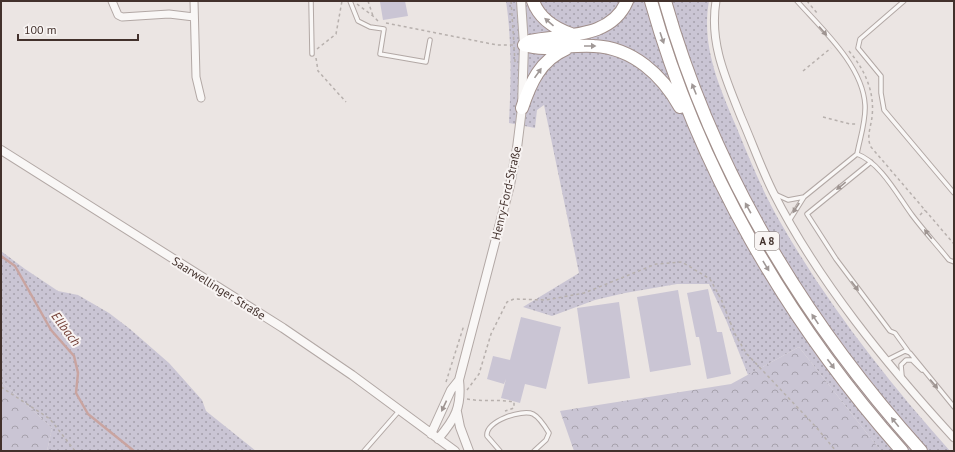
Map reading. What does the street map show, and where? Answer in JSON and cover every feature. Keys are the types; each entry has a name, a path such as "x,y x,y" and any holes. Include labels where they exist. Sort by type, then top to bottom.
{"highway":[{"path":"533,1 542,16 552,25 572,34"},
{"path":"519,45 530,41 604,27 615,20 624,10 628,1"},
{"name":"A 8","path":"651,1 680,90 702,145 750,240 808,332 859,400 902,451"},
{"name":"A 8","path":"665,1 692,84 714,137 737,187 761,232 787,275 840,353 921,451"},
{"path":"519,45 546,48 594,46 626,53 644,64 671,91 702,145"},
{"path":"522,108 527,92 539,71 548,60 558,52 572,47"}],"street":[{"path":"112,1 118,15 122,17 169,14 194,17"},
{"path":"194,1 196,77 201,98"},
{"name":"Henry-Ford-Straße","path":"438,439 453,421 457,412 460,396 459,380 510,185 522,108 519,45 521,1"},
{"path":"716,1 714,33 720,65 774,194 789,221 845,306 886,361 954,438"},
{"name":"Saarwellinger Straße","path":"1,150 283,328 455,451"},
{"name":"Henry-Ford-Straße","path":"431,434 451,390 459,380"},
{"path":"457,412 460,427 469,451"}],"lane":[{"path":"311,1 312,54"},
{"path":"350,1 358,22 370,27 384,29 380,54 426,62 430,40"},
{"path":"789,221 804,197 857,154 865,108 862,90 854,69 835,44 797,1"},
{"path":"904,1 860,39 858,48 881,76 881,92 884,110 954,192"},
{"path":"857,154 867,157 906,203 915,219 949,260 954,262"},
{"path":"871,162 807,214 839,264 890,331 895,333 954,407"},
{"path":"774,194 788,200 804,197"},
{"path":"886,361 908,351"},
{"path":"903,381 901,365 906,360 912,360 923,370"},
{"path":"364,451 399,411"},
{"path":"500,451 487,436 488,430 502,418 528,413 536,416 549,433 546,440 534,451"}],"path":[{"path":"342,1 336,34 316,50 316,66 318,71 346,102"},
{"path":"353,1 374,16"},
{"path":"368,1 378,22 428,30 433,33 497,45 519,45"},
{"path":"511,1 519,45 515,68"},
{"path":"807,1 821,18"},
{"path":"802,71 835,44"},
{"path":"848,50 862,69 871,93 873,107 868,136 869,143 954,244"},
{"path":"823,117 850,124 863,125"},
{"path":"906,203 914,197"},
{"path":"915,219 925,210"},
{"path":"460,396 470,388 479,374 491,334 507,302 514,299 546,300 584,293 656,264 682,262 710,279 722,299 735,334 746,353 816,427 836,451"},
{"path":"446,383 466,319"},
{"path":"1,387 50,419 75,451"},
{"path":"460,396 475,400 504,400 514,402 514,408 505,410"}],"green space":[{"path":"405,1 408,16 383,20 380,2"},
{"path":"506,1 709,1 707,34 713,65 723,96 761,186 773,209 817,281 858,340 926,424 950,451 881,451 799,347 748,375 726,320 709,284 677,284 625,293 595,300 552,316 523,307 579,273 544,105 537,110 535,128 509,123 510,62"},
{"path":"1,251 58,291 78,295 109,313 130,329 169,363 202,400 206,411 256,451 47,451 52,428 1,381"},
{"path":"708,289 717,332 722,332 731,374 707,379 699,337 696,337 687,293"},
{"path":"678,290 691,365 650,372 637,297"},
{"path":"619,302 630,378 588,384 577,308"},
{"path":"521,317 561,327 546,389 525,384 520,403 501,398 506,379 504,384 487,379 493,356 510,360"},
{"path":"799,347 881,451 574,451 560,411 731,384"},
{"path":"1,381 52,428 47,451 1,451"}],"waterway":[{"name":"Ellbach","path":"1,256 15,266 51,330 74,356 78,373 76,393 88,414 134,451"}]}
